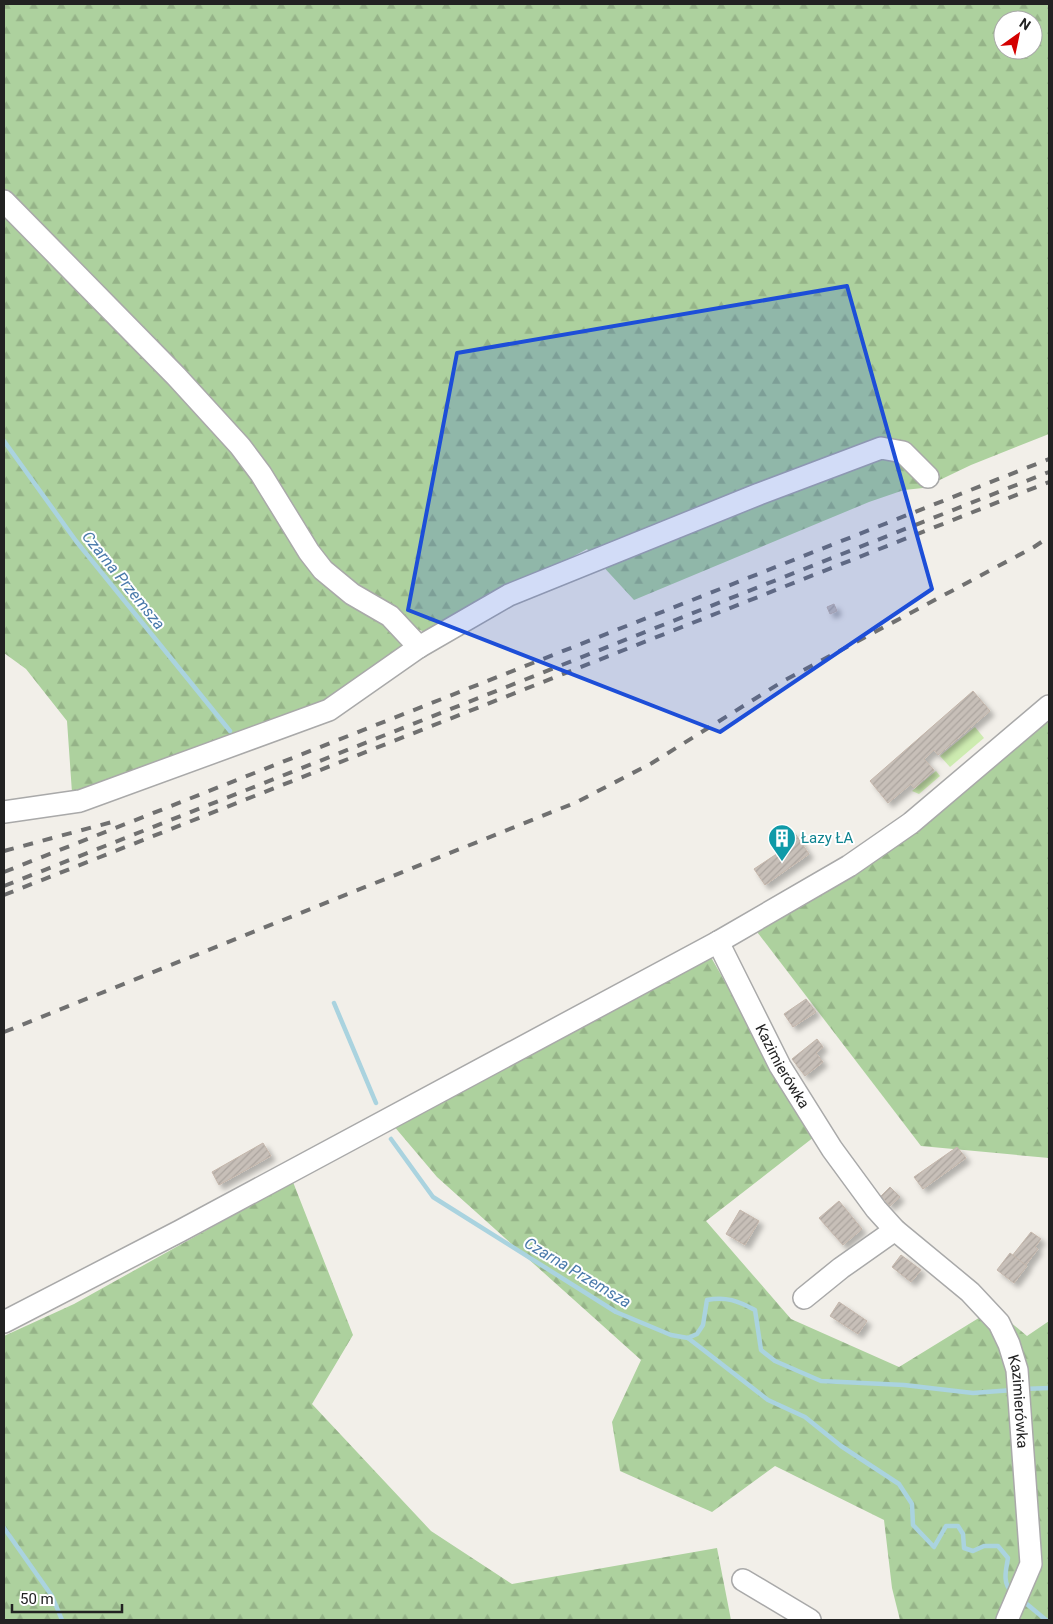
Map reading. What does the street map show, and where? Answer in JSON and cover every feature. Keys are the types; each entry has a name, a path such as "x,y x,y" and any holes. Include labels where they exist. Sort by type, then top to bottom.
{"street":[{"path":"4,201 176,376 240,446 261,474 309,552 323,570 352,594 390,616 419,647"},
{"path":"4,812 80,801 329,710 419,647 508,595 759,494 881,448 904,452 928,477"},
{"path":"4,1322 180,1231 718,942 849,866 911,823 1049,706"},
{"name":"Kazimierówka","path":"718,942 780,1066 849,1172 876,1209 895,1230 970,1292 999,1323 1009,1344 1017,1378 1031,1564 1012,1610"},
{"path":"804,1298 840,1268 895,1230"},
{"path":"743,1580 810,1620"}],"highlighted area":[{"path":"847,286 932,589 720,732 408,610 457,353"}],"green space":[{"path":"4,4 1049,4 1049,434 971,465 923,488 904,490 869,502 634,600 587,549 431,634 414,628 333,570 208,401 4,189"},
{"path":"4,210 175,382 355,601 398,636 401,646 400,654 332,716 73,807 67,721 26,669 4,653"},
{"path":"1049,716 1049,1158 921,1146 751,924"},
{"path":"975,727 984,738 950,767 940,756"},
{"path":"936,771 940,776 919,794 912,791"},
{"path":"708,952 814,1137 706,1221 791,1319 899,1367 982,1316 1003,1316 1027,1336 1049,1321 1049,1620 900,1620 892,1588 884,1520 775,1466 712,1512 620,1471 612,1422 641,1360 437,1177 393,1125"},
{"path":"293,1182 353,1335 312,1404 431,1531 512,1584 717,1548 731,1620 4,1620 4,1336 74,1304"}],"building":[{"path":"834,604 837,611 830,614 827,607"},
{"path":"973,691 990,711 938,755 934,750 924,759 934,770 914,788 911,784 888,803 870,781"},
{"name":"Łazy ŁA","path":"794,832 809,854 765,885 754,869 781,851 776,844"},
{"path":"806,999 816,1012 793,1027 784,1014"},
{"path":"817,1039 823,1047 816,1053 823,1062 805,1076 792,1059"},
{"path":"263,1143 271,1156 219,1185 212,1172"},
{"path":"957,1147 966,1158 923,1189 914,1177"},
{"path":"890,1187 900,1197 890,1206 881,1196"},
{"path":"839,1201 862,1229 843,1245 819,1218"},
{"path":"740,1210 759,1221 745,1245 726,1234"},
{"path":"1031,1232 1041,1239 1035,1247 1038,1249 1025,1266 1012,1256"},
{"path":"1010,1253 1027,1266 1014,1283 997,1270"},
{"path":"901,1255 921,1270 911,1282 892,1267"},
{"path":"839,1302 867,1321 858,1334 830,1316"}],"waterway":[{"name":"Czarna Przemsza","path":"4,441 76,541 230,731"},
{"name":"Czarna Przemsza","path":"334,1003 376,1103"},
{"name":"Czarna Przemsza","path":"391,1139 433,1197 616,1312 671,1335 688,1338 697,1334 703,1325 707,1300 726,1299 755,1310 761,1350 775,1361 821,1381 904,1385 973,1393 1013,1390"},
{"path":"688,1338 768,1400 805,1417 841,1446 899,1484 912,1504 913,1525 934,1547 946,1526 958,1526 963,1534 964,1548 973,1551 984,1546 998,1546 1008,1558 1006,1580 1012,1592"},
{"name":"Czarna Przemsza","path":"1023,1389 1049,1388"},
{"name":"Czarna Przemsza","path":"4,1528 52,1596 62,1620"},
{"path":"1022,1600 1046,1620"}],"railway":[{"path":"4,872 1049,459"},
{"path":"4,886 1049,472"},
{"path":"4,895 1049,482"},
{"path":"4,1032 577,802 652,763 785,680 1034,547 1049,537"},
{"path":"4,851 112,822"}],"place":[{"name":"Łazy ŁA","path":"782,862"}]}
